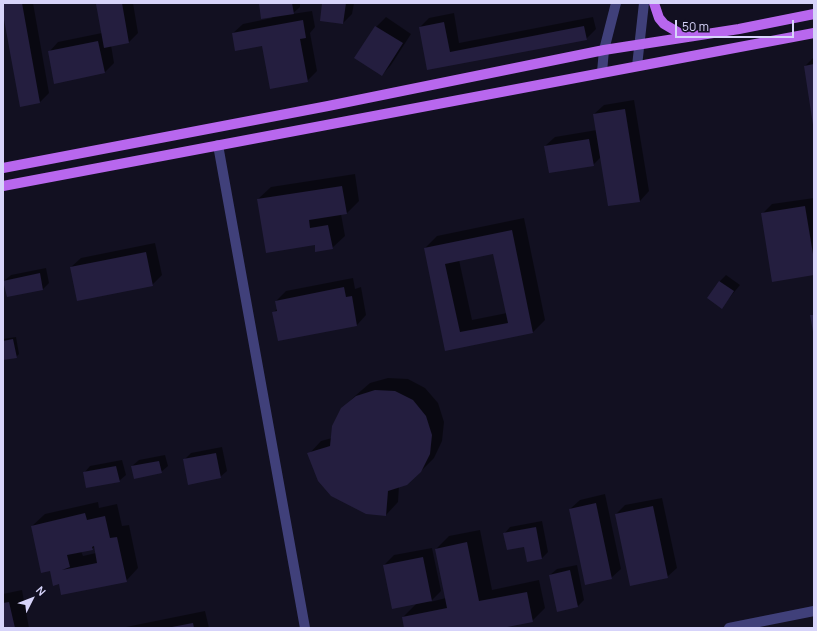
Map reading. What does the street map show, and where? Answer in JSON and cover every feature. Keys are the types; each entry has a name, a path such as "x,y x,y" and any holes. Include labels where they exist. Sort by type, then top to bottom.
{"main road":[{"path":"654,3 659,18 664,24 686,37"},
{"path":"3,168 336,105 604,50 814,14"},
{"path":"3,186 814,32"}],"street":[{"path":"602,72 604,50 616,3"},
{"path":"637,66 644,3"},
{"path":"218,144 305,628"},
{"path":"729,628 778,623 814,611"}],"building":[{"path":"3,3 22,3 40,103 20,107 3,14"},
{"path":"122,3 129,43 104,48 96,4"},
{"path":"259,3 292,3 294,14 261,19"},
{"path":"322,3 346,3 343,24 320,21"},
{"path":"303,20 306,38 300,39 308,82 270,89 262,46 235,51 232,33"},
{"path":"444,22 450,52 584,26 587,40 427,70 419,27"},
{"path":"375,26 403,43 382,76 354,58"},
{"path":"98,41 105,73 54,84 48,51"},
{"path":"814,64 814,125 813,125 804,66"},
{"path":"625,109 640,202 608,206 593,114"},
{"path":"589,139 594,166 549,173 544,146"},
{"path":"342,186 347,214 309,220 310,228 328,225 333,249 315,252 315,245 266,253 257,199"},
{"path":"805,206 814,260 814,275 772,282 761,213"},
{"path":"512,230 533,333 445,351 424,248","holes":["493,254 508,323 460,332 445,264"]},
{"path":"146,252 153,286 77,301 70,267"},
{"path":"40,273 43,290 7,297 3,281"},
{"path":"719,281 734,291 722,309 707,298"},
{"path":"344,287 346,297 352,296 357,326 278,341 272,312 277,311 275,301"},
{"path":"810,315 814,315 814,332 813,332"},
{"path":"13,339 17,358 3,360 3,341"},
{"path":"375,390 395,391 413,400 426,416 432,435 430,454 421,472 407,485 388,491 386,516 366,514 331,496 318,481 307,453 330,446 332,426 341,408 356,396"},
{"path":"216,453 221,478 188,485 183,459"},
{"path":"159,461 162,473 134,479 131,466"},
{"path":"116,466 120,482 86,488 83,472"},
{"path":"596,503 612,579 585,585 569,509"},
{"path":"653,506 668,578 630,586 615,514"},
{"path":"85,513 87,520 105,516 110,538 117,537 127,582 61,595 59,584 53,586 50,571 41,573 31,526","holes":["94,546 97,563 62,570 70,567 67,555 93,550 92,547"]},
{"path":"536,527 542,559 527,562 524,547 507,550 503,533"},
{"path":"467,542 479,601 527,592 533,622 502,628 404,628 402,617 447,608 435,549"},
{"path":"423,557 432,601 392,609 383,565"},
{"path":"570,570 578,607 557,612 549,575"},
{"path":"9,602 15,628 3,628 3,603"},
{"path":"193,623 194,628 172,628 172,627"}]}
